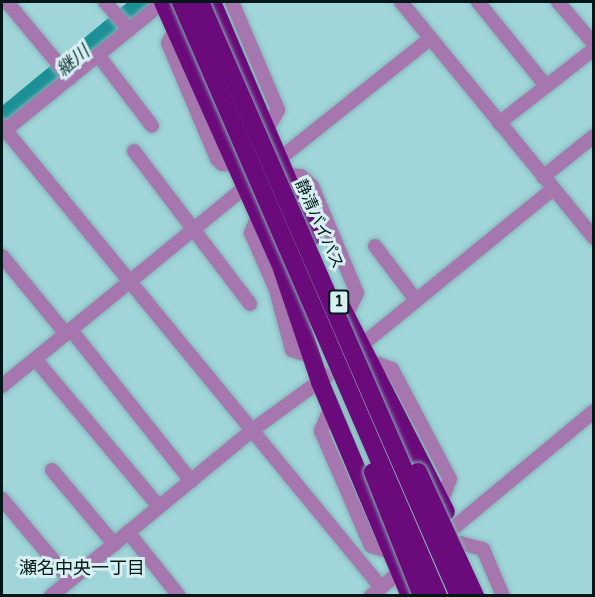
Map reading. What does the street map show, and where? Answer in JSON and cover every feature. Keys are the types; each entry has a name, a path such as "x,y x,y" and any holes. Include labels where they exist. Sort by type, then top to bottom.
{"highway":[{"path":"163,2 259,214 310,356 324,379 331,407 410,596"},
{"name":"1","path":"181,2 438,596"},
{"name":"静清バイパス","path":"200,2 343,317 459,596"},
{"name":"1","path":"212,2 283,166 343,317 475,596"},
{"path":"277,221 422,596"},
{"name":"1","path":"343,317 370,361 441,502 484,596"}],"street":[{"path":"7,2 70,78"},
{"path":"105,2 129,30"},
{"path":"163,2 3,130 251,431 376,591 457,536 594,411"},
{"path":"232,2 278,110 267,130"},
{"path":"401,2 594,238"},
{"path":"478,2 546,86"},
{"path":"499,123 594,46 558,2"},
{"path":"4,378 35,359 196,230 246,186 283,166 430,38"},
{"path":"98,55 152,126"},
{"path":"543,177 593,138"},
{"path":"134,151 250,304"},
{"path":"369,339 553,189"},
{"path":"375,246 416,300"},
{"path":"2,256 69,332 191,481"},
{"path":"35,359 159,507"},
{"path":"51,596 251,431 324,379"},
{"path":"52,470 114,544"},
{"path":"2,499 70,580"},
{"path":"128,532 179,596"},
{"path":"457,536 483,549 503,596"}],"waterway":[{"name":"継川","path":"2,120 145,2"}],"district":[{"name":"瀬名中央一丁目","path":"82,568"}]}
